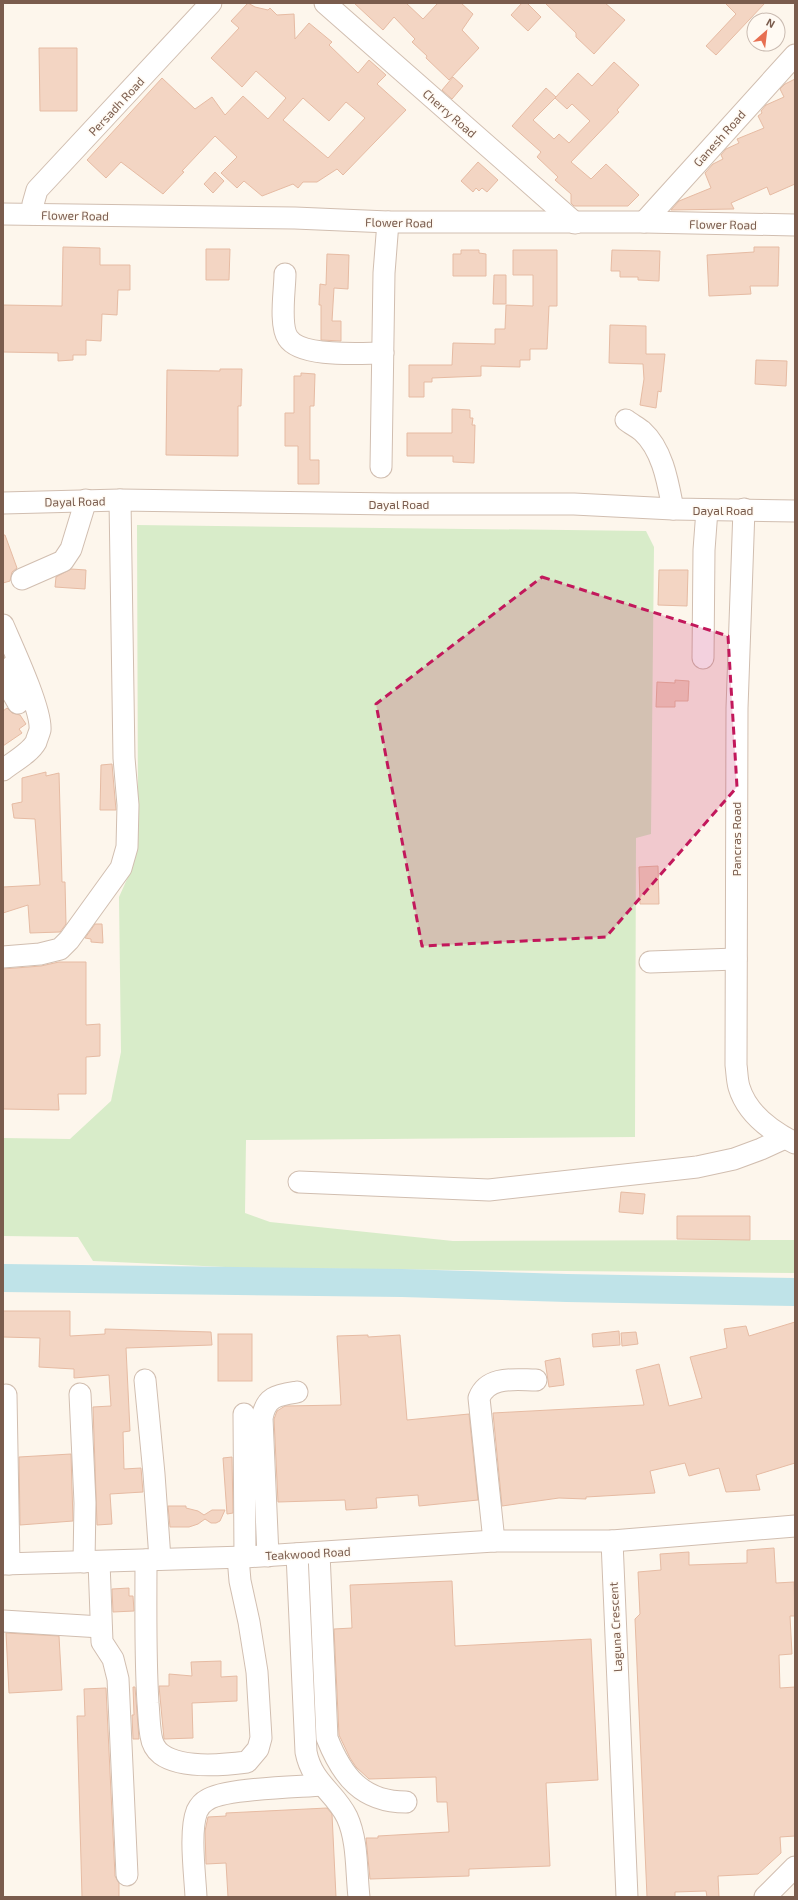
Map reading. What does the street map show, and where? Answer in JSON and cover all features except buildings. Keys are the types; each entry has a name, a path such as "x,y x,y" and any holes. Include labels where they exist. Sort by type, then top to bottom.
{"street":[{"name":"Persadh Road","path":"33,214 33,204 38,190 211,3"},
{"name":"Cherry Road","path":"325,3 575,223"},
{"name":"Ganesh Road","path":"644,222 795,55"},
{"name":"Flower Road","path":"3,214 295,218 388,222 644,222 795,226"},
{"path":"381,467 384,273 388,222"},
{"path":"285,274 283,323 288,338 295,344 305,350 334,353 383,353"},
{"path":"626,420 642,432 653,445 667,480 673,509"},
{"path":"22,579 63,561 71,549 86,500"},
{"path":"3,957 40,954 60,949 69,940 121,868 127,847 128,805 124,758 120,500"},
{"name":"Dayal Road","path":"3,503 120,500 394,504 574,504 673,509 795,511"},
{"path":"703,658 704,550 707,510"},
{"name":"Pancras Road","path":"744,510 737,708 736,1065 740,1088 750,1108 773,1131 790,1140"},
{"path":"3,625 33,700 39,718 40,730 35,744 3,770"},
{"path":"17,661 5,673 4,679 11,687 18,703"},
{"path":"650,962 736,959"},
{"path":"299,1182 489,1190 697,1168 734,1159 790,1140"},
{"path":"145,1380 154,1474 153,1560 146,1680 151,1736 154,1746 160,1754 170,1759 182,1762 225,1765 247,1762 258,1749 261,1738 257,1672 249,1622 240,1581 244,1414"},
{"path":"494,1541 479,1398 482,1390 489,1384 505,1380 536,1380"},
{"path":"268,1556 262,1418 264,1408 268,1402 279,1395 297,1392"},
{"path":"80,1394 85,1503 102,1627 102,1642 114,1659 118,1679 127,1875"},
{"path":"6,1395 6,1564"},
{"path":"612,1541 795,1526"},
{"name":"Teakwood Road","path":"6,1564 268,1556 494,1541 612,1541"},
{"name":"Laguna Crescent","path":"612,1541 627,1897"},
{"path":"319,1553 327,1738 338,1764 354,1784 365,1792 381,1800 406,1802"},
{"path":"297,1554 306,1752 310,1768 347,1816 353,1836 359,1897"},
{"path":"3,1621 102,1627"},
{"path":"196,1897 193,1832 198,1809 206,1800 216,1796 242,1792 322,1785"},
{"path":"765,1897 795,1868"}],"highlighted area":[{"path":"542,577 728,636 737,787 606,937 422,946 376,704"}],"green space":[{"path":"137,525 646,531 654,547 651,834 636,838 635,1137 246,1140 245,1213 270,1222 453,1241 795,1240 795,1273 247,1268 93,1261 78,1237 3,1236 3,1138 70,1139 111,1101 121,1052 119,897 132,868 138,820"}],"waterway":[{"path":"3,1278 402,1283 567,1288 795,1292"}]}
